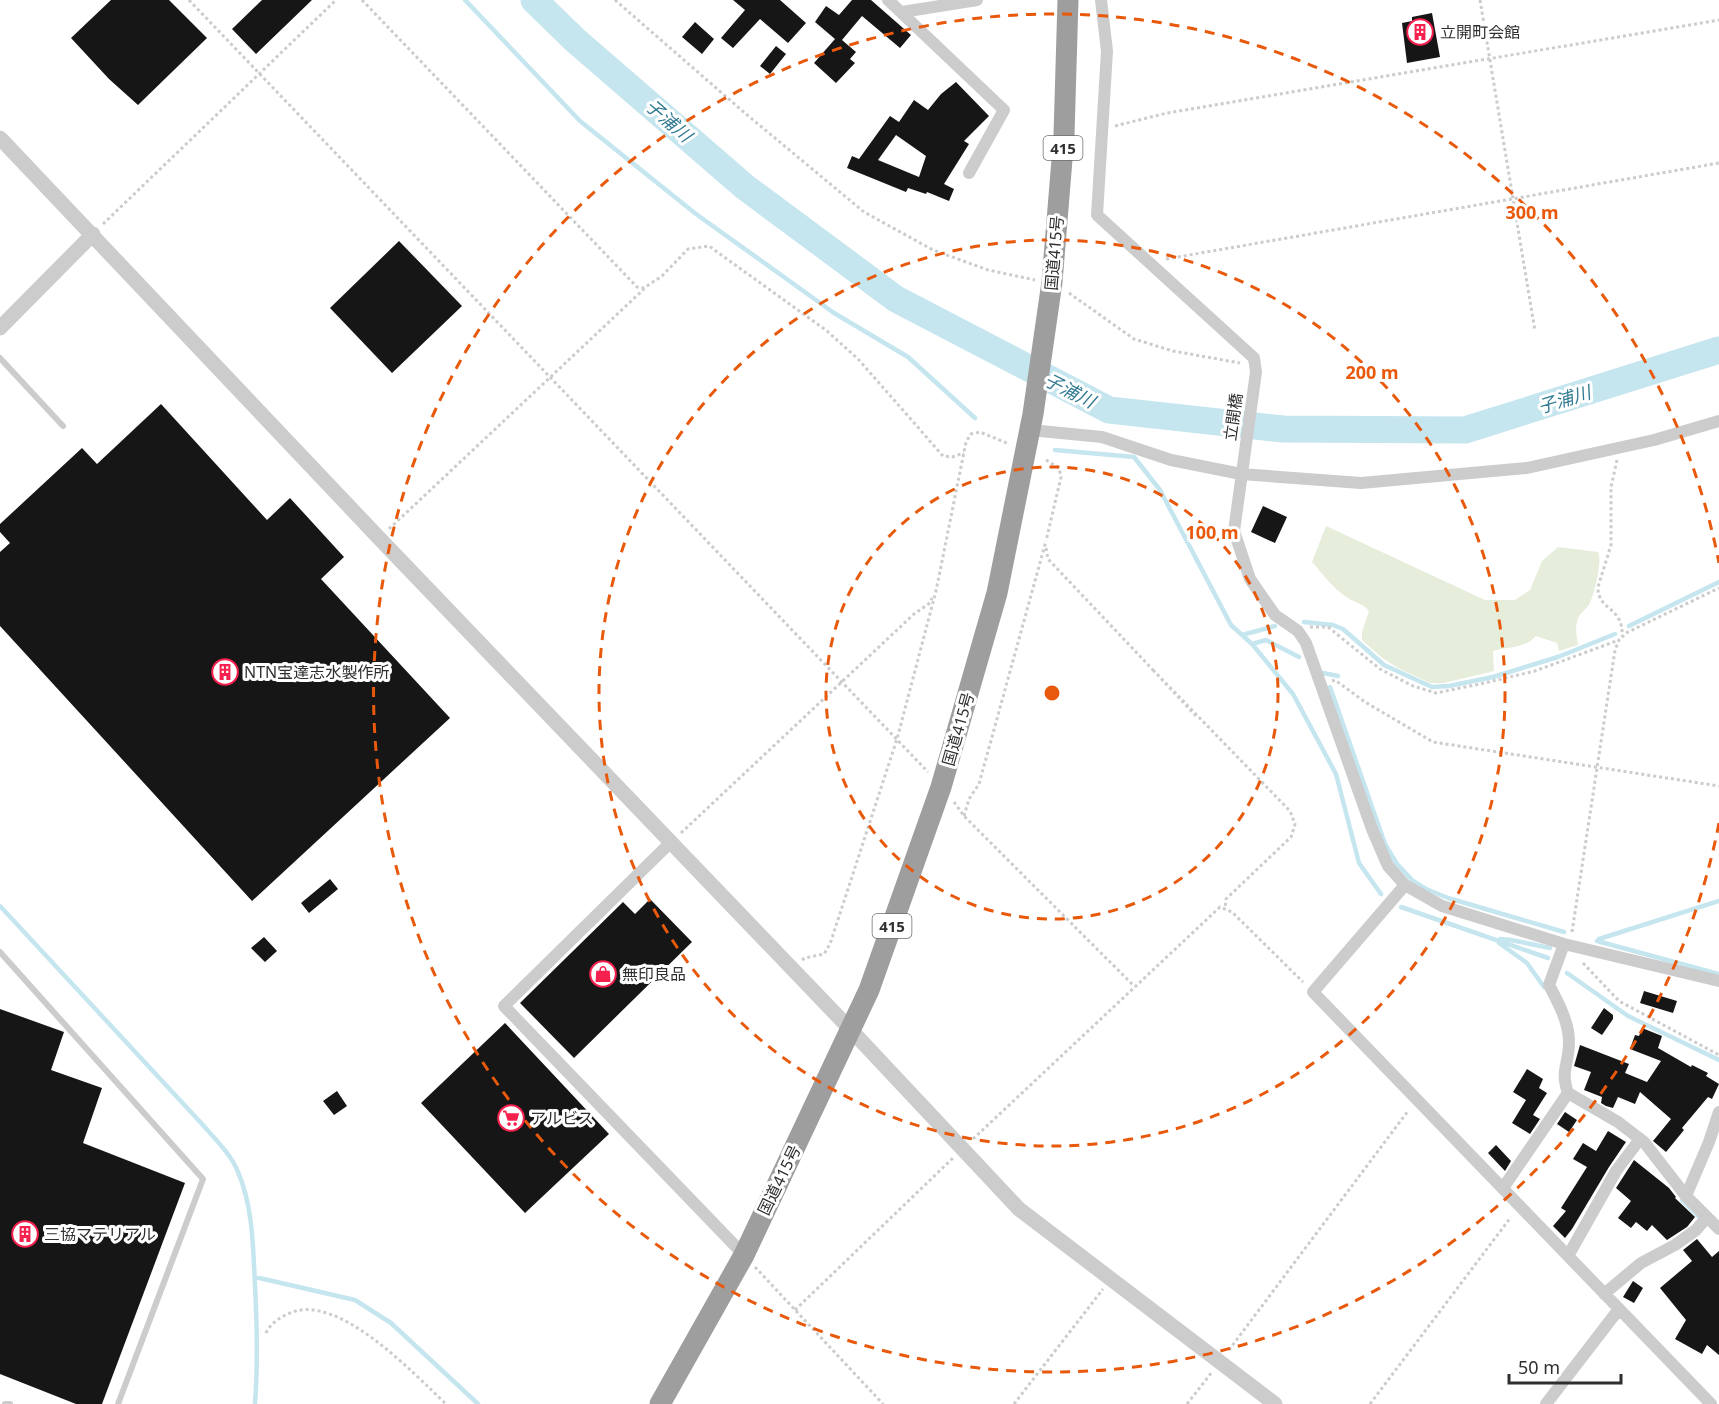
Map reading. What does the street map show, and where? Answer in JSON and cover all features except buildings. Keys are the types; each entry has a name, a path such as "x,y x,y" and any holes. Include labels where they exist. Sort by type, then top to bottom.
{"highway":[{"name":"国道415号","path":"660,1404 744,1255 851,1030 869,990 941,787 997,593 1032,422 1051,288 1064,135 1068,0"}],"street":[{"path":"888,0 1004,110 969,173"},
{"path":"902,12 977,0"},
{"path":"1101,0 1107,51 1097,215 1249,355"},
{"path":"0,138 1019,1209 1275,1404"},
{"path":"0,328 93,234"},
{"name":"立開橋","path":"1249,355 1254,358 1256,372 1234,531 1250,579 1275,615 1298,631"},
{"path":"1032,422 1102,437 1171,459 1242,470 1361,483 1527,468 1654,440 1719,421"},
{"path":"1298,631 1306,643 1322,684 1372,829 1388,866 1405,885 1442,906 1567,945 1719,981"},
{"path":"671,842 504,1006 744,1255"},
{"path":"1405,885 1313,992 1711,1404"},
{"path":"1567,945 1549,985 1563,1011 1569,1042 1563,1078 1568,1093 1618,1122 1640,1139 1686,1196 1719,1229"},
{"path":"1503,1188 1568,1093"},
{"path":"1686,1196 1719,1112"},
{"path":"1568,1256 1610,1179 1640,1139"},
{"path":"1604,1294 1641,1263 1675,1245 1696,1230 1707,1217"},
{"path":"1546,1404 1618,1309"}],"lane":[{"path":"0,358 63,426"},
{"path":"0,952 203,1179 118,1404"}],"path":[{"path":"189,0 941,787"},
{"path":"93,234 336,0"},
{"path":"362,0 636,287 644,288"},
{"path":"615,0 746,114 864,212 933,250 1070,294 1108,323 1134,339 1173,351 1232,363 1243,363 1249,355"},
{"path":"1480,0 1535,331"},
{"path":"1102,129 1167,113 1719,20"},
{"path":"1149,262 1719,163"},
{"path":"379,538 638,297 644,288 662,276 688,249 709,246 827,331 859,360 944,456 952,457 964,453"},
{"path":"792,970 805,958 824,954 830,944 897,739 936,591 964,453 971,434 980,432 1013,446"},
{"path":"1567,945 1615,650 1623,625 1615,613 1600,600 1598,594 1611,545 1611,487 1618,448"},
{"path":"1046,460 1059,468 1061,477 1046,541 979,783 969,799 964,816 1134,986"},
{"path":"1046,541 1048,559 1224,745 1290,811 1295,824 1291,837 1226,899 1225,909"},
{"path":"1298,631 1306,627 1328,627 1380,669 1413,686 1436,693 1535,671 1620,639 1626,633 1719,588"},
{"path":"671,842 914,614 930,603 936,591"},
{"path":"1154,671 1196,716"},
{"path":"1322,684 1335,680 1365,702 1433,742 1719,786"},
{"path":"795,1310 962,1149 1220,907 1232,912 1313,992"},
{"path":"1577,956 1619,1001 1719,1055"},
{"path":"1188,1404 1416,1100"},
{"path":"1370,1404 1520,1206"},
{"path":"744,1255 883,1404"},
{"path":"1014,1404 1110,1280"},
{"path":"266,1333 269,1327 284,1315 298,1309 317,1311 342,1319 364,1330 382,1344 446,1404"}],"green space":[{"path":"1326,526 1485,600 1515,600 1530,590 1542,561 1558,547 1598,552 1599,569 1594,592 1590,603 1577,622 1578,645 1559,651 1557,643 1536,636 1527,643 1493,651 1494,671 1444,683 1430,683 1398,668 1362,640 1362,632 1369,611 1338,590 1312,562"}],"waterway":[{"path":"465,0 580,121 696,214 834,313 908,357 975,418"},
{"name":"子浦川","path":"534,0 575,40 745,187 896,299 1109,410 1283,429 1465,430 1719,350"},
{"path":"1055,450 1134,457 1160,490 1231,625 1252,644 1293,694 1336,774 1359,863 1381,894"},
{"path":"1629,626 1719,582"},
{"path":"1304,622 1333,625 1343,629 1384,665 1432,687 1493,677 1558,657 1615,634"},
{"path":"1242,635 1275,626"},
{"path":"1252,644 1266,640 1299,657"},
{"path":"1323,673 1338,676"},
{"path":"1330,687 1385,844 1397,864 1413,881 1448,898 1564,932"},
{"path":"1599,939 1719,901"},
{"path":"0,906 222,1146 235,1165 247,1199 253,1242 257,1329 255,1404"},
{"path":"1401,907 1548,958"},
{"path":"1500,939 1550,948"},
{"path":"1597,941 1719,974"},
{"path":"1499,943 1527,963 1544,987"},
{"path":"1567,973 1628,1016 1719,1060"},
{"path":"1682,1200 1700,1218"},
{"path":"255,1277 355,1300 391,1323 478,1404"}],"place":[{"name":"立開町会館","path":"1420,32"},
{"name":"NTN宝達志水製作所","path":"225,672"},
{"name":"無印良品","path":"603,974"},
{"name":"アルビス","path":"511,1118"},
{"name":"三協マテリアル","path":"25,1234"}]}
